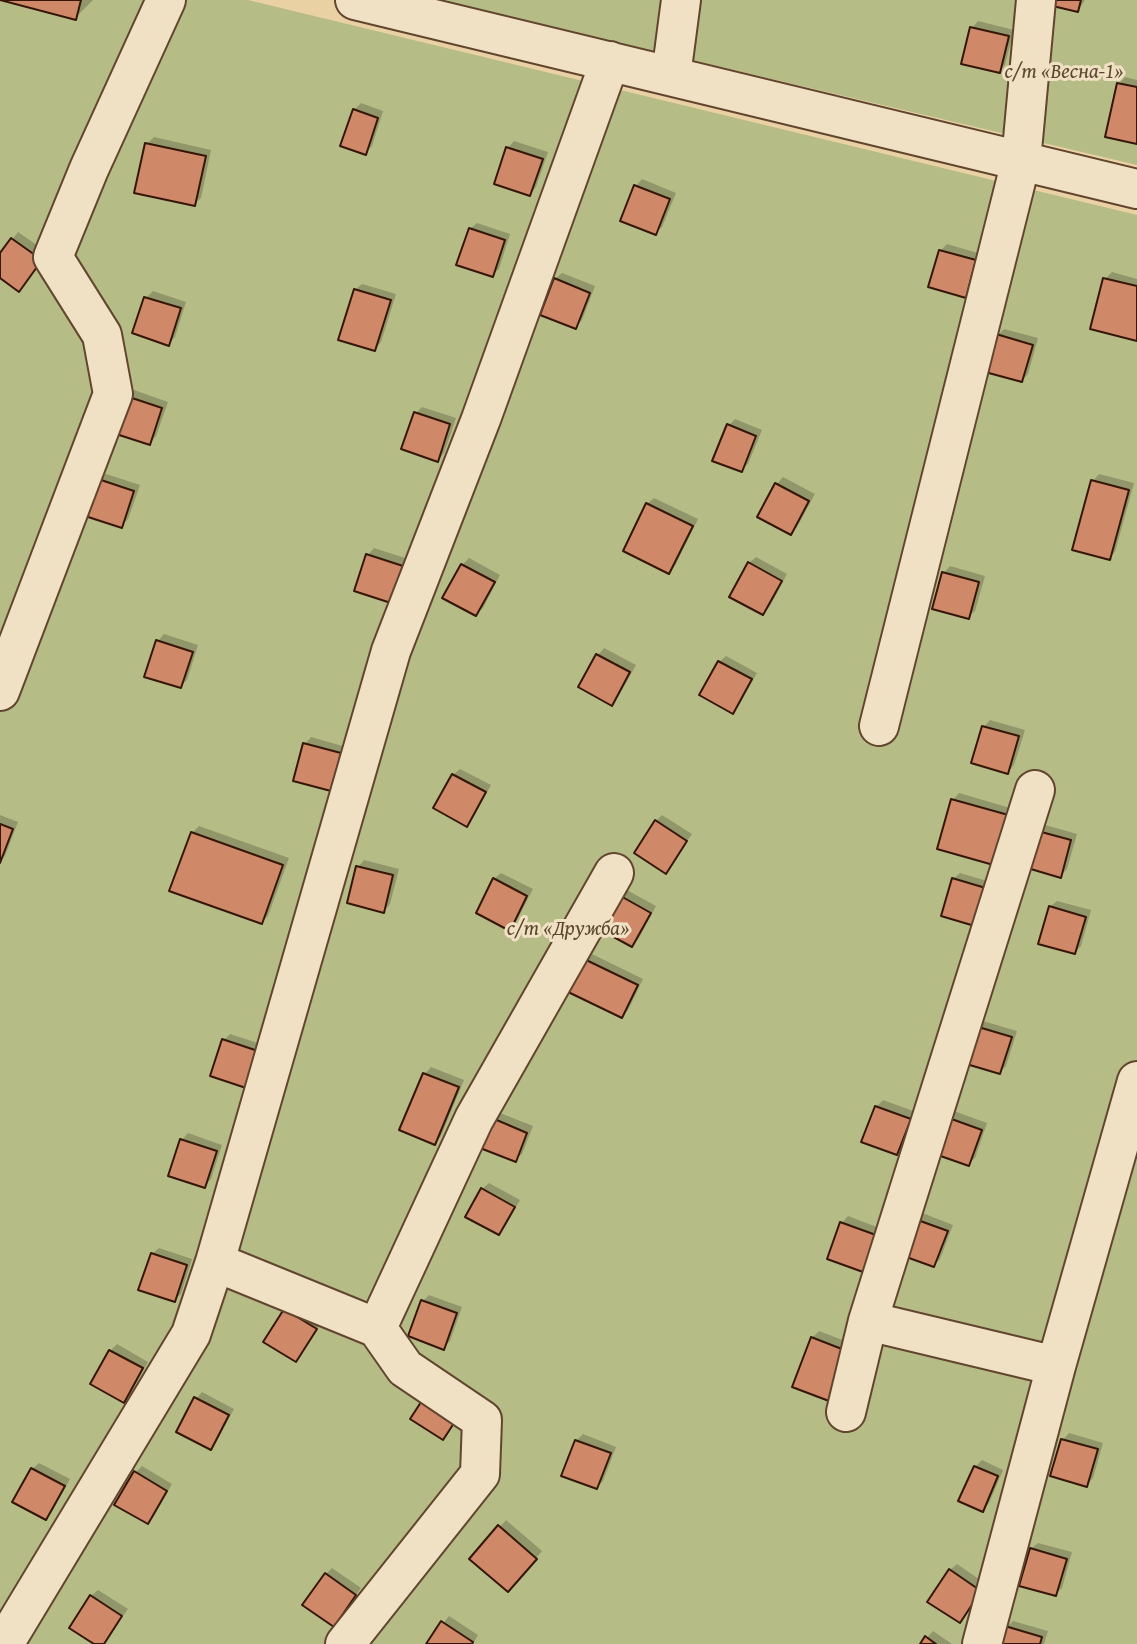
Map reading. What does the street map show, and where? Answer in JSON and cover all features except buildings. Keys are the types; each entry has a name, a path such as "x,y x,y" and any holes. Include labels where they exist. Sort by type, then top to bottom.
{"street":[{"path":"0,691 113,394 102,334 53,257 89,169 166,0"},
{"path":"355,0 1137,189"},
{"path":"671,76 681,0"},
{"path":"879,726 1020,161 1036,0"},
{"path":"4,1644 191,1334 215,1262 391,651 481,419 610,61"},
{"path":"846,1412 868,1321 1035,790"},
{"path":"377,1328 474,1119 614,873"},
{"path":"982,1644 1056,1366 1137,1081"},
{"path":"215,1262 377,1328 405,1368 481,1420 480,1474 345,1644"},
{"path":"868,1321 1056,1366"}],"green space":[{"name":"с/т «Дружба»","path":"0,0 248,0 1137,215 1137,1644 0,1644"},
{"name":"с/т «Весна-1»","path":"435,0 1137,0 1137,165 670,55"}]}
